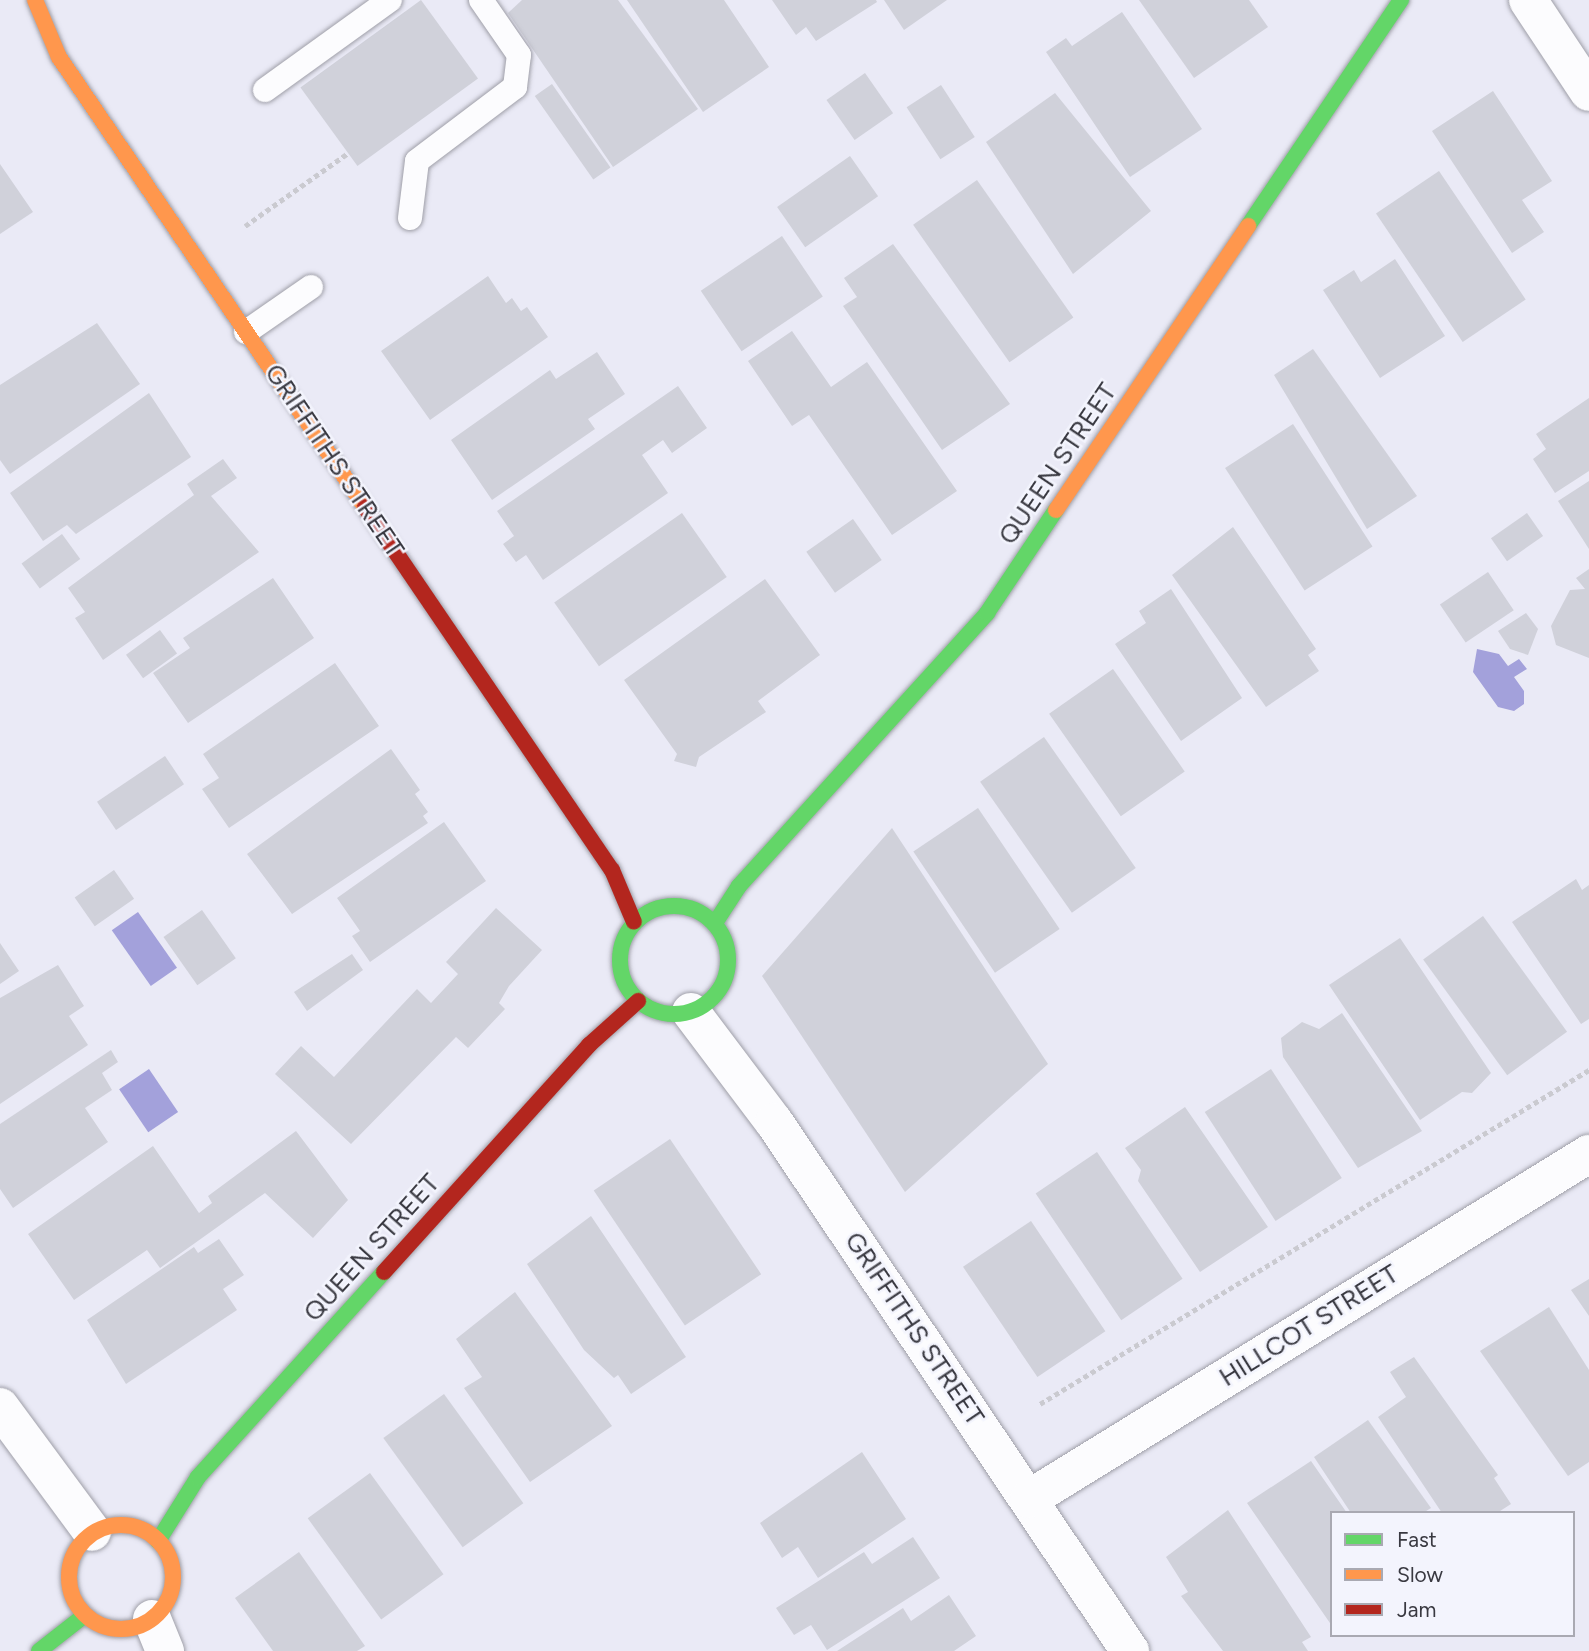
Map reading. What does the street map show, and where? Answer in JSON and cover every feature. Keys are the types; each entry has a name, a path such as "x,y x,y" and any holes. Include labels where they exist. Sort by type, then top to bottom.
{"street":[{"name":"GRIFFITHS STREET","path":"35,0 59,57 612,870 634,922"},
{"name":"QUEEN STREET","path":"715,923 739,887 987,613 1401,0"},
{"path":"1528,0 1589,92"},
{"path":"666,905 701,912 715,923 729,957 727,974 720,991 691,1012 672,1014 638,1001 619,962 634,922 666,905"},
{"name":"QUEEN STREET","path":"158,1541 198,1477 589,1045 638,1001"},
{"name":"GRIFFITHS STREET","path":"691,1012 774,1122 1130,1651"},
{"name":"HILLCOT STREET","path":"1029,1499 1589,1154"},
{"path":"0,1407 92,1532"},
{"path":"128,1525 158,1541 173,1572 172,1590 159,1635 117,1629 85,1615 68,1579 71,1560 92,1532 128,1525"},
{"path":"39,1651 85,1615"}],"lane":[{"path":"265,90 390,0"},
{"path":"410,218 417,161 515,86 519,55 481,0"},
{"path":"246,332 311,288"}],"path":[{"path":"246,226 348,153"},
{"path":"1040,1404 1589,1070"}],"water":[{"path":"1477,649 1499,654 1508,666 1519,659 1527,669 1514,677 1524,691 1524,704 1514,711 1498,707 1473,672"},
{"path":"138,912 177,968 151,986 112,930"},
{"path":"149,1069 178,1112 148,1132 119,1089"}],"building":[{"path":"421,0 478,78 357,166 300,88"},
{"path":"522,0 618,0 698,109 613,167 508,13"},
{"path":"627,0 724,0 769,67 703,112"},
{"path":"772,0 877,2 816,41 806,27 796,35"},
{"path":"884,0 947,0 904,30"},
{"path":"1139,0 1249,0 1268,27 1194,78"},
{"path":"1122,12 1202,129 1130,177 1046,52 1066,38 1072,46"},
{"path":"865,73 893,113 855,140 826,100"},
{"path":"552,84 611,168 593,180 535,96"},
{"path":"941,85 975,137 940,159 907,107"},
{"path":"1493,91 1552,181 1522,200 1544,232 1512,253 1432,131"},
{"path":"1055,93 1151,211 1073,274 986,142"},
{"path":"850,156 878,196 805,247 777,207"},
{"path":"0,164 33,212 0,234"},
{"path":"1439,171 1526,300 1463,342 1376,213"},
{"path":"977,180 1073,318 1009,362 913,225"},
{"path":"782,236 823,297 742,351 701,291"},
{"path":"893,244 1010,404 942,450 843,306 857,297 844,278"},
{"path":"1395,259 1445,336 1380,378 1323,290 1354,270 1361,282"},
{"path":"488,276 506,303 512,298 521,311 527,307 548,337 430,420 381,351"},
{"path":"97,323 140,384 10,474 0,460 0,385"},
{"path":"792,331 831,387 867,362 957,491 892,535 809,415 792,426 748,361"},
{"path":"1313,349 1417,496 1367,529 1274,375"},
{"path":"597,352 625,394 588,419 595,429 492,500 451,440 550,370 556,379"},
{"path":"678,386 707,428 672,453 663,440 642,455 668,493 543,580 526,555 516,562 503,544 514,536 497,511"},
{"path":"149,393 191,457 76,534 67,525 43,541 10,493"},
{"path":"1589,398 1589,471 1555,493 1533,459 1546,449 1536,434"},
{"path":"1293,424 1373,546 1305,591 1225,468"},
{"path":"223,459 237,478 211,496 259,552 103,660 75,618 85,612 68,588 194,495 187,484"},
{"path":"1589,481 1589,549 1558,501"},
{"path":"682,513 727,577 599,666 554,602"},
{"path":"1527,513 1543,536 1507,561 1491,538"},
{"path":"853,519 882,560 835,593 806,552"},
{"path":"1233,527 1316,649 1308,655 1319,671 1266,707 1172,575"},
{"path":"62,534 80,559 40,588 22,563"},
{"path":"1589,569 1589,658 1556,645 1551,626 1570,590 1585,589 1576,578"},
{"path":"1488,572 1514,610 1466,643 1440,604"},
{"path":"273,578 314,638 188,723 153,673 190,648 183,638"},
{"path":"765,579 820,655 758,701 766,712 699,757 696,767 674,761 677,754 624,680"},
{"path":"1171,589 1242,698 1181,741 1115,644 1146,623 1139,611"},
{"path":"1526,613 1538,629 1528,655 1510,649 1498,631"},
{"path":"160,630 177,653 143,678 126,655"},
{"path":"335,663 379,726 229,828 202,789 219,778 203,754"},
{"path":"1113,669 1185,771 1121,816 1049,714"},
{"path":"1044,737 1136,868 1072,913 980,782"},
{"path":"391,749 420,790 415,794 428,812 423,816 428,823 292,914 247,854"},
{"path":"165,756 184,784 116,830 97,802"},
{"path":"978,808 1060,929 995,973 913,852"},
{"path":"444,822 486,881 370,962 352,936 360,931 337,898"},
{"path":"892,828 1048,1064 905,1192 762,976"},
{"path":"114,870 134,899 95,926 75,898"},
{"path":"1576,879 1582,890 1589,885 1589,1019 1581,1024 1512,922"},
{"path":"496,908 542,950 509,986 499,1003 505,1009 468,1048 456,1037 351,1144 275,1074 301,1046 334,1077 417,989 431,1003 458,974 446,962"},
{"path":"202,910 236,958 197,985 163,937"},
{"path":"1483,916 1567,1032 1507,1075 1423,959"},
{"path":"1400,938 1491,1073 1472,1093 1462,1092 1420,1120 1329,985"},
{"path":"0,943 19,971 0,984"},
{"path":"352,954 363,970 307,1011 294,992"},
{"path":"58,965 84,1006 69,1016 88,1045 0,1104 0,998"},
{"path":"1342,1013 1422,1131 1358,1168 1283,1057 1281,1038 1302,1022 1319,1029"},
{"path":"111,1050 118,1062 102,1073 112,1090 85,1108 108,1142 13,1208 0,1189 0,1124"},
{"path":"1271,1069 1342,1178 1276,1221 1205,1112"},
{"path":"1185,1107 1268,1227 1200,1272 1138,1181 1141,1170 1125,1148"},
{"path":"296,1131 348,1200 313,1238 265,1193 160,1268 147,1250 74,1300 28,1234 153,1146 199,1213 212,1203 208,1196"},
{"path":"670,1139 761,1274 685,1326 594,1190"},
{"path":"1097,1152 1183,1279 1121,1320 1036,1193"},
{"path":"591,1216 686,1357 631,1394 618,1375 614,1378 584,1350 527,1264"},
{"path":"1031,1221 1105,1331 1037,1377 963,1267"},
{"path":"219,1239 244,1275 223,1289 237,1310 126,1384 87,1320 194,1247 198,1253"},
{"path":"1589,1279 1589,1316 1571,1290"},
{"path":"515,1292 612,1426 530,1482 464,1388 482,1377 456,1339"},
{"path":"1549,1307 1589,1370 1589,1462 1568,1476 1480,1351"},
{"path":"1414,1357 1498,1475 1494,1478 1511,1504 1500,1511 1441,1511 1378,1417 1406,1397 1390,1372"},
{"path":"444,1394 523,1503 463,1547 383,1438"},
{"path":"1368,1420 1431,1508 1426,1511 1350,1511 1314,1457"},
{"path":"862,1452 906,1519 818,1578 798,1547 782,1558 760,1523"},
{"path":"1311,1461 1346,1511 1330,1511 1330,1623 1247,1503"},
{"path":"370,1473 443,1574 381,1619 308,1518"},
{"path":"1228,1510 1311,1637 1302,1642 1308,1651 1223,1651 1181,1596 1188,1592 1166,1557"},
{"path":"913,1537 940,1578 827,1650 811,1625 794,1635 776,1608 864,1552 872,1564"},
{"path":"299,1552 365,1646 357,1651 273,1651 235,1598"},
{"path":"949,1595 976,1636 954,1651 837,1651 903,1608 911,1621"}],"traffic: fast":[{"path":"1248,226 1401,0"},
{"path":"715,923 739,886 987,613 1056,510"},
{"path":"674,906 695,910 712,922 724,939 728,960 724,981 712,998 695,1010 674,1014 653,1010 636,998 624,981 620,960 624,939 636,922 653,910 674,906"},
{"path":"158,1541 198,1477 384,1272"},
{"path":"39,1651 85,1615"}],"traffic: slow":[{"path":"35,0 59,57 365,507"},
{"path":"1056,510 1248,226"},
{"path":"121,1525 141,1529 158,1540 169,1557 173,1577 169,1597 158,1614 141,1625 121,1629 101,1625 84,1614 73,1597 69,1577 73,1557 84,1540 101,1529 121,1525"}],"traffic: jam":[{"path":"365,507 612,870 634,922"},
{"path":"384,1272 589,1045 638,1001"}]}
